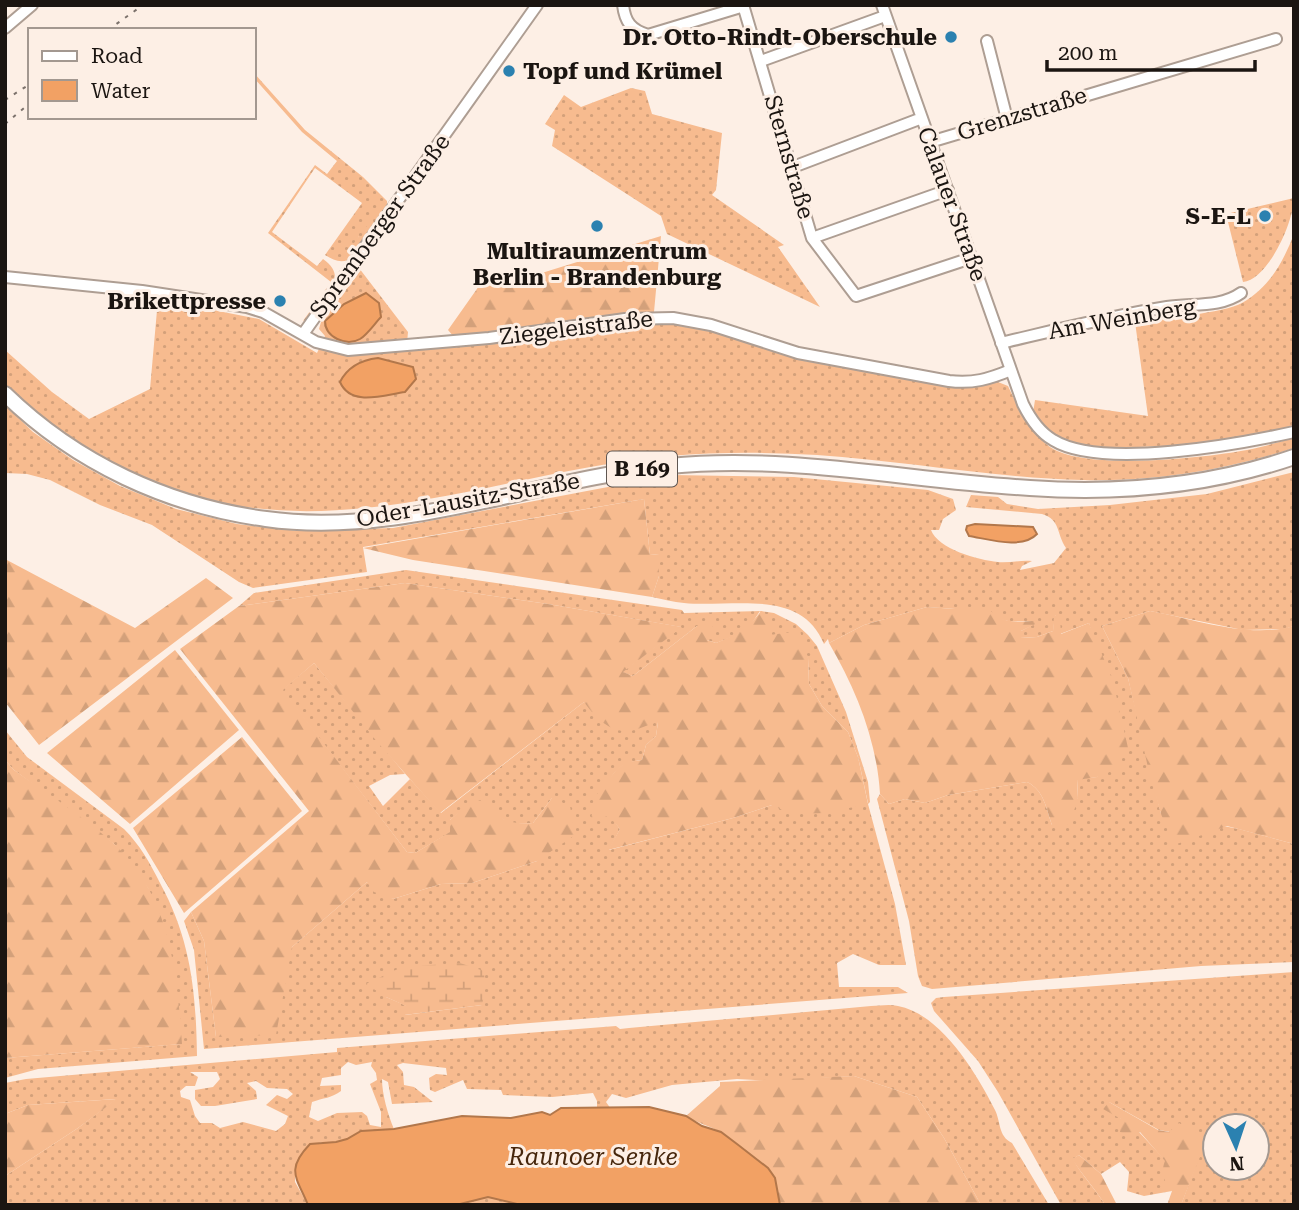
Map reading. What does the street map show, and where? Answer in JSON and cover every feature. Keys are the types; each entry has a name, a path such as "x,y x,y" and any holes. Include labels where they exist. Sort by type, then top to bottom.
{"highway":[{"name":"Oder-Lausitz-Straße","path":"5,394 71,448 145,487 213,509 299,522 334,523 389,518 597,476 671,466 746,462 1028,488 1092,491 1156,487 1212,479 1266,467 1294,457"}],"street":[{"path":"5,28 32,5"},
{"name":"Spremberger Straße","path":"5,276 142,291 247,307 263,312 303,334 537,5"},
{"path":"623,5 628,24 641,33 655,34 744,6"},
{"name":"Sternstraße","path":"744,6 812,238 856,296 971,258"},
{"path":"761,61 884,10"},
{"name":"Calauer Straße","path":"884,10 1023,404 1035,425 1054,441 1065,446 1101,452 1131,453 1203,449 1294,432"},
{"name":"Grenzstraße","path":"930,142 1276,39"},
{"path":"987,41 1007,119"},
{"path":"793,167 922,118"},
{"path":"812,238 948,190"},
{"name":"Am Weinberg","path":"1001,342 1168,307 1220,302 1241,293"},
{"name":"Ziegeleistraße","path":"303,334 317,342 348,350 489,338 625,319 673,317 798,353 949,381 973,383 1011,370"}],"green space":[{"path":"256,75 305,130 363,177 387,201 381,220 365,233 365,236 359,236 351,255 355,256 344,261 333,259 325,255 362,203 315,168 272,232 317,266 323,259 335,274 332,289 308,319 303,321 331,282 268,233 315,165 327,174 337,161 302,132 256,80"},
{"path":"631,88 645,91 652,114 722,133 716,190 712,195 784,245 778,247 820,307 667,234 661,216 552,146 555,130 545,124 564,95 581,107"},
{"path":"1294,198 1290,221 1278,248 1262,271 1243,282 1226,214"},
{"path":"374,223 376,226 355,256 345,256 359,236 365,236 364,229"},
{"path":"1294,234 1294,428 1199,445 1106,448 1086,446 1057,437 1047,430 1033,413 1035,400 1148,416 1135,322 1207,313 1242,303 1268,282"},
{"path":"661,236 654,312 617,314 454,337 448,330 479,286 506,284"},
{"path":"359,268 408,332 407,343 382,348 631,324 675,325 713,332 805,361 946,385 973,387 998,382 1008,386 1025,419 1042,441 1067,454 1089,459 1175,459 1247,450 1294,438 1294,448 1242,463 1190,473 1110,480 1050,479 817,455 743,453 670,456 618,462 410,502 358,509 305,511 232,505 148,479 79,444 5,386 5,350 52,392 89,419 150,389 158,299 259,319 317,353 325,336 319,329 321,322 355,278"},
{"path":"5,405 33,432 73,460 120,486 176,509 237,524 298,531 393,528 671,475 794,477 928,490 953,499 956,510 943,519 939,530 931,530 935,537 950,548 980,559 1002,562 1032,561 1020,570 1054,563 1066,548 1055,523 1042,514 966,507 971,495 998,497 1007,504 1038,509 1110,505 1207,494 1294,472 1294,626 1284,629 1243,630 1150,611 1102,626 1128,678 1161,814 1239,829 1294,844 1294,962 1201,966 932,989 922,986 909,921 877,799 880,794 889,804 905,799 925,803 948,795 1027,782 1041,795 1052,825 1078,798 1077,779 1097,777 1121,747 1127,748 1089,623 1060,634 1055,615 1053,631 1037,637 1020,638 1021,631 1040,621 1008,621 955,609 927,607 864,625 829,643 828,639 824,644 813,626 799,614 782,607 743,603 684,603 652,597 659,576 659,554 650,555 644,499 363,547 367,572 253,588 239,582 152,525 100,505 50,480 27,474 5,473"},
{"path":"644,499 650,555 659,554 659,576 652,597 413,560 363,548"},
{"path":"5,559 135,628 206,578 233,598 39,745 5,702"},
{"path":"406,570 682,610 684,613 760,611 750,626 737,635 716,643 707,640 697,626 633,676 622,672 681,627 405,583 239,606 254,593"},
{"path":"405,583 682,627 623,672 633,676 697,626 711,620 713,631 707,640 716,643 741,631 761,611 771,619 770,635 800,631 808,658 809,684 822,706 848,732 858,757 868,804 825,813 790,814 772,805 733,818 608,850 620,829 609,816 591,820 594,798 617,769 627,762 642,760 646,745 656,736 658,722 633,730 618,730 601,721 584,702 440,813 378,743 314,663 283,690 407,852 415,853 450,832 450,820 473,799 489,803 497,814 512,822 533,823 552,798 570,806 575,835 537,861 472,883 441,884 393,899 374,892 367,882 292,947 276,1035 216,1037 204,941 191,912 309,811 180,649 239,606"},
{"path":"927,607 988,608 1006,620 1042,621 1021,631 1021,638 1037,637 1053,631 1054,615 1060,618 1061,634 1089,623 1113,681 1128,748 1121,748 1119,768 1097,777 1077,780 1078,798 1070,824 1052,825 1041,795 1027,782 948,795 925,803 905,799 889,804 880,794 875,755 864,716 829,643 864,625"},
{"path":"760,611 774,613 796,624 817,646 846,712 868,782 870,802 868,804 895,904 906,965 879,965 853,954 837,963 839,987 898,987 908,993 204,1049 194,950 184,921 191,912 204,941 216,1037 292,947 367,882 393,899 441,884 472,883 537,861 552,798 533,823 512,824 495,815 460,812 450,820 451,832 415,853 407,852 282,690 314,663 405,774 390,775 369,786 383,806 410,779 441,813 584,702 658,722 656,736 646,745 642,760 619,768 608,786 609,807 620,829 609,850 733,818 772,805 868,803 858,757 848,732 822,706 809,684 808,658 770,635","holes":["386,997 482,1005 405,1015 407,1006"]},
{"path":"1150,611 1240,629 1294,626 1294,844 1227,826 1174,845 1161,814 1149,772 1128,678 1102,626"},
{"path":"175,650 239,730 130,824 47,753"},
{"path":"5,730 27,757 124,829 148,861 170,904 185,946 193,988 197,1056 38,1069 5,1078 5,1058 181,1044 148,888 114,844 14,770 5,760"},
{"path":"242,737 302,811 184,913 133,828"},
{"path":"5,760 14,770 113,843 132,863 147,886 159,910 173,962 182,1044 5,1058"},
{"path":"460,963 484,971 485,991 482,1005 404,1015 406,1006 366,984 402,967"},
{"path":"1294,972 1294,1205 1181,1205 1201,1151 1201,1182 1271,1182 1271,1112 1201,1112 1201,1137 1159,1130 1109,1102 1121,1119 1139,1132 1166,1161 1172,1191 1144,1196 1127,1191 1129,1172 1120,1162 1101,1174 1079,1155 1073,1159 1105,1205 1061,1205 978,1061 934,1011 931,1003 936,998"},
{"path":"895,1005 914,1011 943,1033 968,1063 995,1110 1004,1137 1012,1143 1049,1205 981,1205 944,1138 917,1097 854,1076 771,1081 737,1079 672,1085 626,1098 612,1094 606,1102 611,1109 597,1108 593,1093 552,1097 503,1095 501,1090 467,1089 463,1080 435,1092 430,1090 429,1078 436,1074 447,1075 446,1068 403,1063 397,1065 403,1072 404,1085 414,1087 433,1102 392,1104 388,1082 382,1079 394,1129 362,1131 336,1142 321,1142 304,1151 295,1170 295,1182 308,1205 5,1205 5,1176 78,1128 116,1099 28,1105 5,1114 5,1083 337,1052 337,1048 616,1026 620,1029","holes":["348,1062 356,1065 372,1062 377,1080 370,1084 381,1112 381,1127 370,1125 367,1116 362,1112 337,1113 318,1121 309,1117 312,1102 341,1091 341,1085 320,1086 322,1078 341,1075 341,1068","190,1072 217,1072 220,1079 213,1087 195,1090 195,1099 201,1106 257,1099 256,1091 247,1083 256,1081 267,1088 287,1089 293,1094 287,1099 277,1095 266,1105 288,1116 285,1124 276,1131 243,1122 220,1128 212,1123 200,1123 190,1100 181,1097 180,1091 186,1086 195,1086 198,1077"]},
{"path":"854,1076 917,1097 944,1138 981,1205 780,1205 763,1176 729,1137 686,1116 720,1086 720,1082"},
{"path":"117,1099 5,1176 5,1114 28,1105"},
{"path":"1109,1102 1158,1130 1169,1132 1179,1123 1201,1136 1201,1154 1181,1205 1167,1205 1172,1191 1164,1177 1165,1161 1140,1132 1132,1136 1120,1132 1121,1119 1103,1109"},
{"path":"1079,1155 1101,1174 1117,1205 1105,1205 1072,1159"},
{"path":"488,1197 521,1205 456,1205"}],"water":[{"path":"366,293 379,303 381,317 360,339 349,342 332,336 325,321 344,304"},
{"path":"378,358 413,367 416,379 405,392 378,397 360,397 345,390 340,382 346,373 360,363"},
{"path":"975,524 1033,527 1037,534 1023,541 995,541 969,536 967,526"},
{"name":"Raunoer Senke","path":"649,1107 686,1116 702,1126 721,1132 768,1168 775,1178 780,1205 521,1205 488,1197 456,1205 308,1205 297,1181 295,1168 310,1144 336,1142 361,1131 394,1129 462,1116 511,1118 542,1112 550,1115 561,1108"}],"railway":[{"path":"111,28 143,5"},
{"path":"5,100 28,85"},
{"path":"5,124 28,105"}],"place":[{"name":"Dr. Otto-Rindt-Oberschule","path":"951,37"},
{"name":"Topf und Krümel","path":"509,71"},
{"name":"S-E-L","path":"1265,216"},
{"name":"Multiraumzentrum Berlin - Brandenburg","path":"597,226"},
{"name":"Brikettpresse","path":"280,301"}]}
